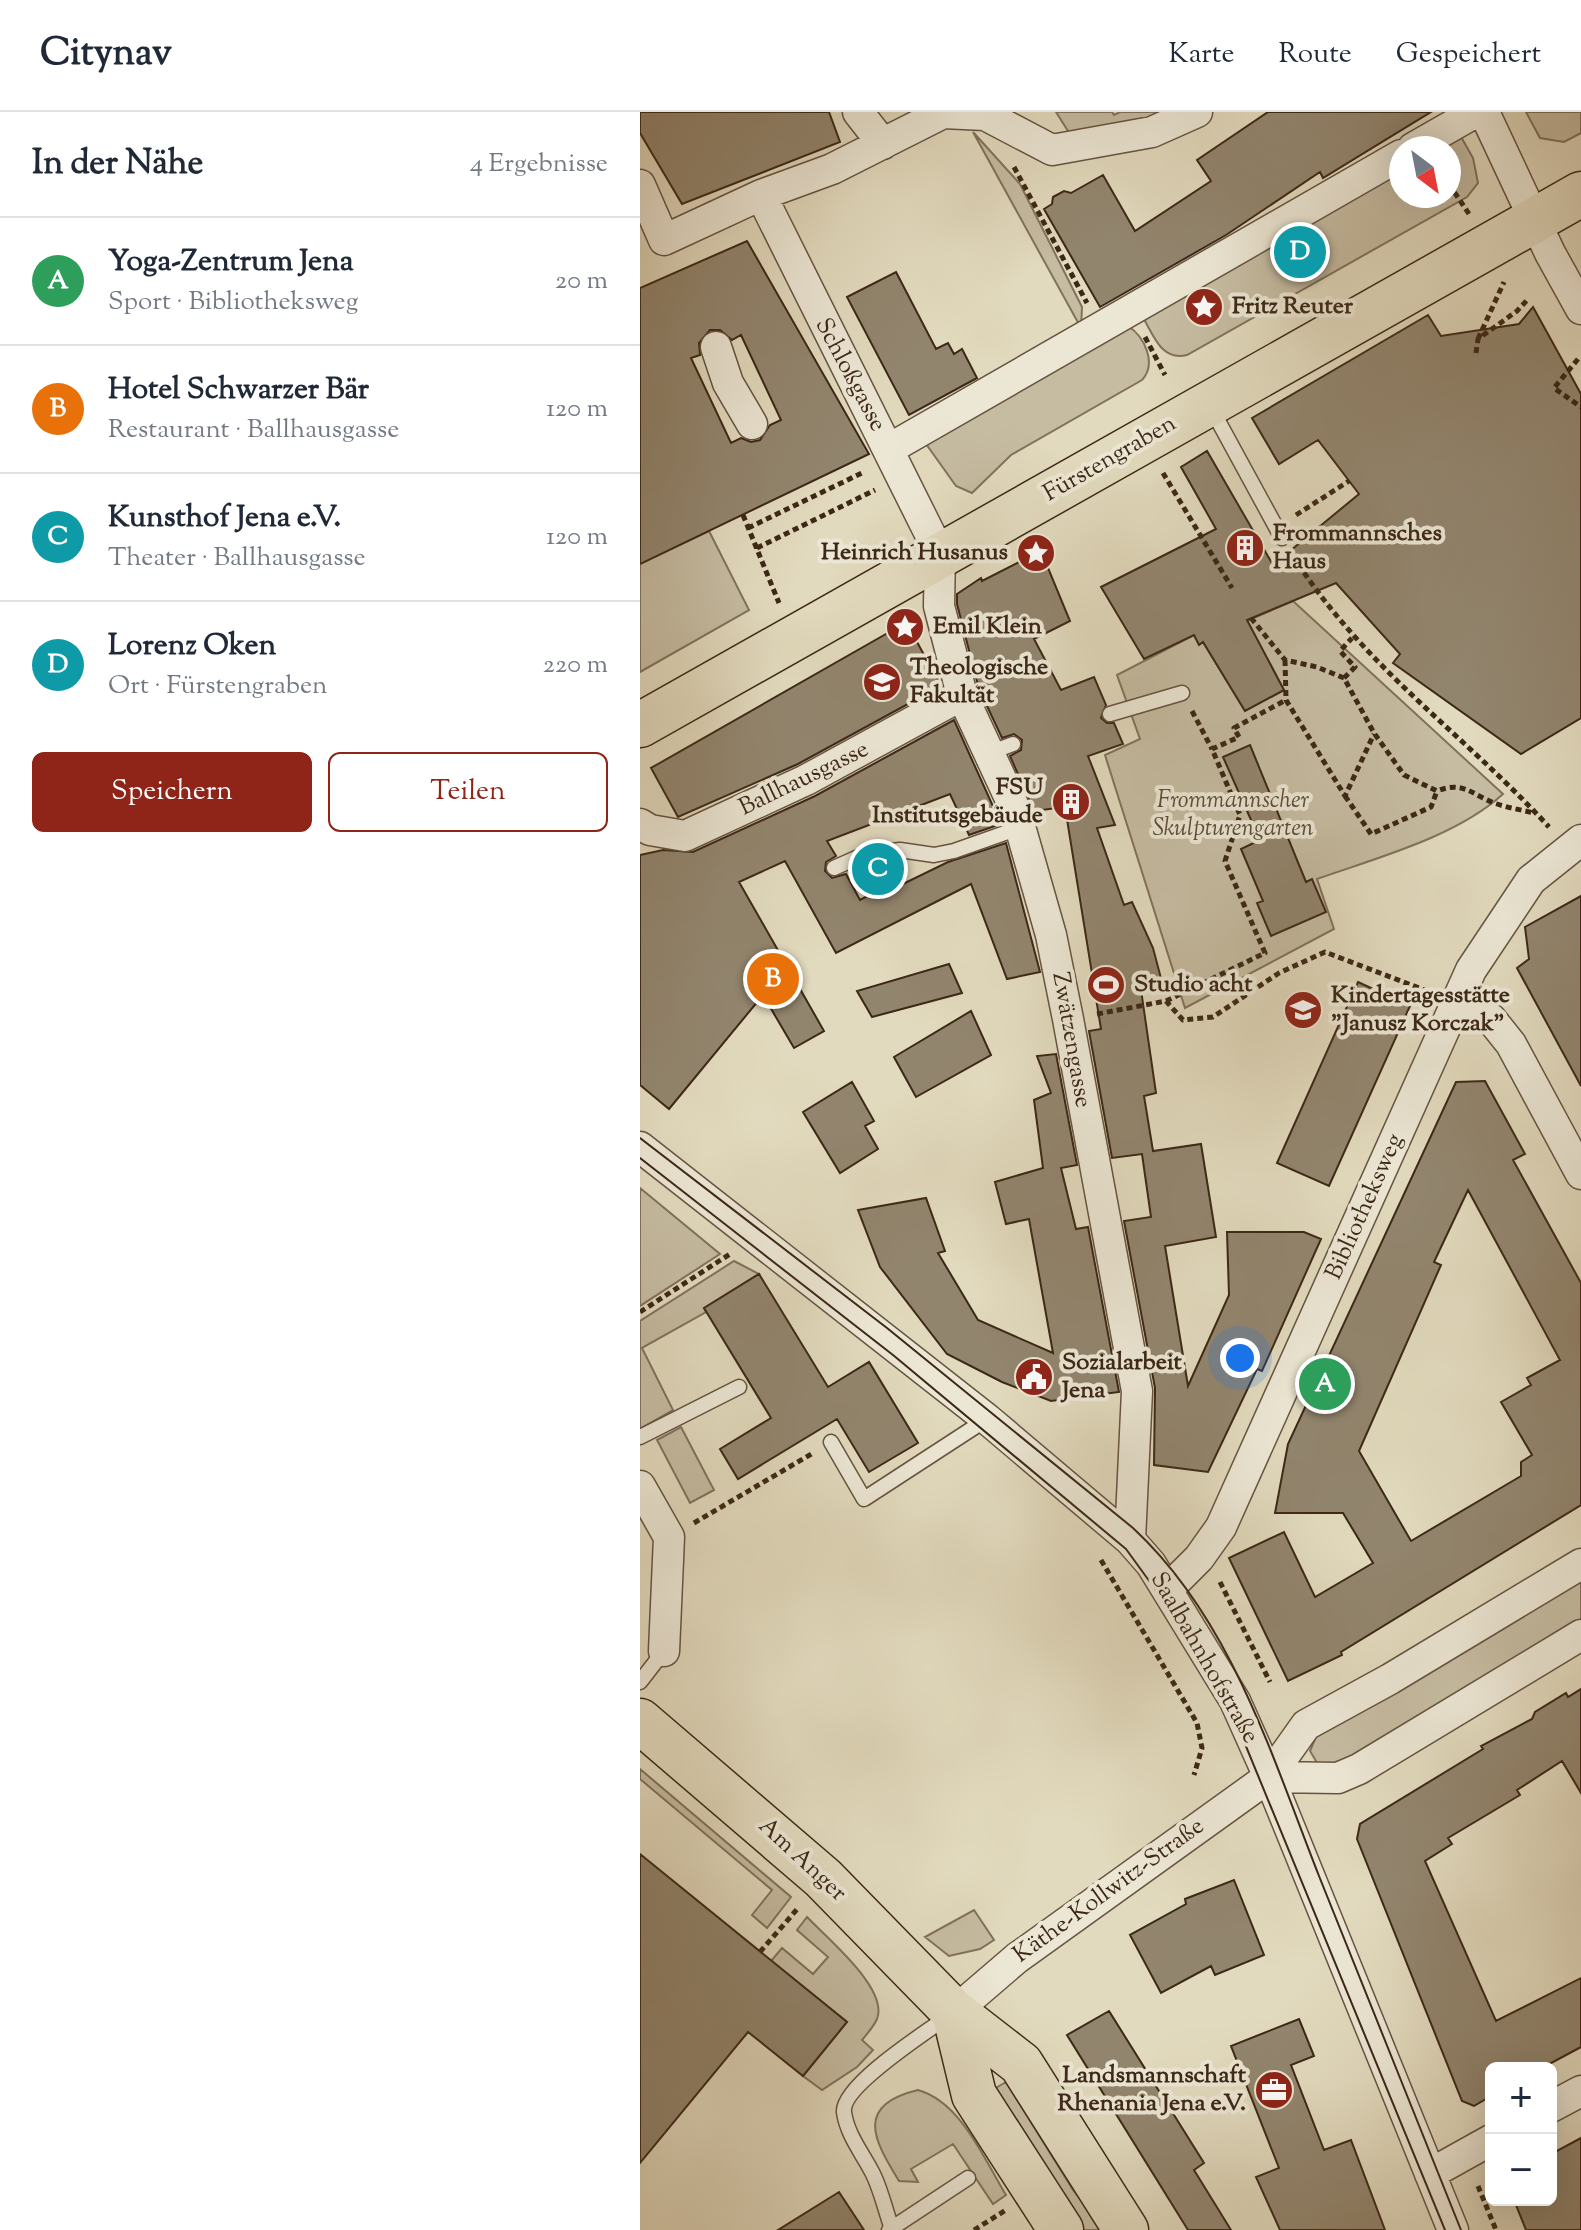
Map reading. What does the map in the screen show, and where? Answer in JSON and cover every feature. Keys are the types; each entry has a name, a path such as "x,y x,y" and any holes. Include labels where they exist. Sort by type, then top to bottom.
{"main road":[{"name":"Fürstengraben","path":"640,725 1581,194"},
{"name":"Am Anger","path":"640,1721 823,1878 954,2012 1021,2064 1126,2230"},
{"path":"954,2012 974,2095 1061,2230"}],"street":[{"path":"858,112 883,144"},
{"path":"640,185 664,240 761,195 832,169 943,112 985,115 1052,150 1152,132 1197,112"},
{"path":"1434,136 1476,112"},
{"path":"1484,112 1581,309"},
{"path":"881,456 1389,162"},
{"name":"Schloßgasse","path":"761,195 881,456 940,554"},
{"path":"716,347 728,383 752,424"},
{"name":"Zwätzengasse","path":"940,554 939,606 962,695 1001,748 1019,828 1051,935 1068,1019 1137,1391 1130,1540"},
{"name":"Ballhausgasse","path":"645,827 685,836 833,766 962,695"},
{"name":"Bibliotheksweg","path":"1169,1588 1199,1558 1227,1512 1445,996 1471,970 1531,880 1567,836"},
{"path":"1445,996 1491,1019 1511,1044 1581,1174"},
{"name":"Saalbahnhofstraße","path":"640,1147 987,1419 1130,1540 1169,1588 1235,1701 1269,1777 1453,2230"},
{"path":"640,1486 669,1537 664,1651"},
{"name":"Käthe-Kollwitz-Straße","path":"954,2012 1017,1958 1269,1777 1306,1725 1390,1679 1581,1564"},
{"path":"640,1624 664,1651"},
{"path":"1269,1777 1338,1778 1359,1769 1581,1635"},
{"path":"1557,2104 1581,2091"},
{"path":"1430,2174 1485,2143"}],"lane":[{"path":"1208,403 1279,533"},
{"path":"1110,714 1182,693"},
{"path":"834,868 863,855 900,850 934,855 954,851 1019,828"},
{"path":"640,1437 739,1387"},
{"path":"831,1442 864,1499 987,1419"},
{"path":"640,1682 664,1651"},
{"path":"954,2012 864,2079 846,2099 844,2112 853,2138 874,2176 890,2228 968,2178"}],"path":[{"path":"1017,132 1009,158 1101,328"},
{"path":"1461,201 1465,207"},
{"path":"1476,353 1478,339 1498,293"},
{"path":"1478,339 1517,311 1529,298"},
{"path":"1131,311 1165,375"},
{"path":"1578,359 1554,388 1581,407"},
{"path":"748,528 866,471 881,456"},
{"path":"1158,466 1232,588"},
{"path":"757,548 875,491 866,471"},
{"path":"1349,481 1279,533 1320,598 1352,638 1538,814 1567,836"},
{"path":"743,515 795,637"},
{"path":"1251,618 1285,660 1286,700 1371,834 1431,807 1437,791"},
{"path":"1344,678 1355,667 1340,651 1352,638"},
{"path":"1285,660 1317,667 1344,678 1374,733 1404,775 1437,791 1450,786 1471,788 1493,803 1538,814"},
{"path":"1068,1019 1166,1001 1265,953 1225,861 1240,815 1212,749 1182,693"},
{"path":"1212,749 1239,737 1234,728 1286,700"},
{"path":"1345,796 1374,733"},
{"path":"1166,1001 1183,1020 1213,1017 1279,973 1325,952 1445,996"},
{"path":"640,1312 726,1258 750,1234"},
{"path":"690,1525 831,1442"},
{"path":"1199,1558 1221,1584 1270,1682"},
{"path":"1194,1775 1202,1748 1197,1723"},
{"path":"760,1952 805,1900"},
{"path":"1478,2186 1496,2230"},
{"path":"974,2230 1009,2208"}],"green space":[{"path":"1056,112 1112,112 1114,115 1120,112 1172,112 1120,132 1068,131"},
{"path":"1526,112 1581,112 1581,133 1564,142 1540,138"},
{"path":"1456,128 1461,136 1442,136"},
{"path":"973,132 1020,184 1082,307 1081,328"},
{"path":"1461,137 1473,158 1478,183 1461,200"},
{"path":"1389,167 1389,208 1448,208 1187,355 1172,355 1161,347 1145,321 1147,314"},
{"path":"1128,326 1147,351 1149,366 1142,380 1011,455 972,493 956,486 924,441"},
{"path":"709,531 749,610 640,672 640,564"},
{"name":"Frommannscher Skulpturengarten","path":"1293,601 1503,794 1484,809 1439,834 1317,879 1334,929 1185,1008 1105,755 1140,739 1117,675 1194,635 1199,644 1203,642 1245,711 1284,690 1253,633 1226,630"},
{"path":"640,1188 720,1254 640,1306"},
{"path":"734,1261 759,1274 704,1308 706,1312 642,1348 673,1410 640,1429 640,1321"},
{"path":"681,1427 714,1490 690,1503 657,1440"},
{"path":"1581,1575 1581,1620 1341,1766 1319,1766 1310,1751 1318,1732"},
{"path":"640,1769 791,1897 767,1928 752,1915 772,1890 640,1779"},
{"path":"974,1910 994,1940 980,1949 949,1956 925,1937"},
{"path":"807,1917 854,1965 874,1993 878,2007 876,2022 862,2040 873,2050 857,2067 822,2090 803,2076 847,2022 771,1961 782,1948 813,1974 828,1957 797,1930"},
{"path":"1006,2082 1073,2190 1105,2230 1083,2230 994,2089"},
{"path":"918,2090 933,2096 959,2119 1006,2195 993,2204 953,2144 911,2169 918,2182 899,2181 877,2138 877,2114 898,2096"}],"building":[{"path":"640,112 829,112 840,142 682,204 640,133"},
{"path":"1268,112 1431,112 1323,178 1320,172 1226,235 1100,307 1044,209 1052,204 1053,197 1064,191 1071,193 1103,175 1135,231 1211,181 1197,160"},
{"path":"747,241 869,454 640,564 640,288","holes":["710,330 720,330 732,340 741,335 781,420 770,425 760,440 751,442 741,438 731,443 691,358 700,355 699,343"]},
{"path":"896,272 936,349 948,343 954,354 962,349 977,378 909,415 847,297"},
{"path":"1533,307 1581,394 1581,718 1521,754 1393,663 1400,654 1336,583 1247,620 1284,690 1245,711 1203,642 1199,645 1194,635 1144,659 1101,587 1216,529 1181,467 1207,451 1273,565 1359,494 1318,440 1279,464 1252,418 1428,315 1441,336 1519,324"},
{"path":"1041,551 1070,621 1034,639 1061,690 1094,677 1106,705 1101,718 1107,723 1114,723 1123,744 1088,756 1115,825 1097,828 1124,905 1132,902 1153,948 1163,986 1141,990 1156,1093 1144,1096 1153,1151 1201,1144 1216,1237 1165,1246 1188,1386 1229,1295 1227,1232 1304,1232 1321,1239 1262,1371 1257,1369 1208,1472 1154,1465 1155,1388 1124,1221 1151,1217 1142,1154 1112,1158 1089,1031 1101,1029 1065,807 1034,811 1010,756 1021,750 1022,740 1014,734 1002,738 979,689 957,604 957,594 981,578 982,581"},
{"path":"900,626 910,629 941,686 798,764 678,817 651,768"},
{"path":"954,720 1001,824 969,835 950,794 827,841 836,856 826,862 825,871 832,878 846,874 860,900 900,879 903,884 948,862 1006,843 1040,972 1007,979 971,884 836,953 785,861 739,882 824,1031 794,1048 763,995 669,1109 640,1085 640,855 663,850 693,852 815,796"},
{"path":"1250,745 1306,882 1312,879 1326,912 1271,936 1257,903 1263,901 1241,849 1260,840 1223,757"},
{"path":"1581,896 1581,1086 1517,968 1529,959 1525,927"},
{"path":"949,964 962,993 872,1017 857,991"},
{"path":"1358,982 1410,1006 1329,1186 1277,1163"},
{"path":"971,1011 991,1055 916,1097 894,1057"},
{"path":"1056,1054 1077,1165 1061,1168 1076,1229 1088,1227 1119,1392 1051,1401 1002,1382 947,1354 880,1267 858,1210 926,1198 945,1251 938,1253 978,1320 1053,1353 1029,1219 1006,1224 995,1182 1043,1168 1034,1100 1051,1093 1037,1056"},
{"path":"1485,1081 1525,1154 1513,1160 1581,1283 1581,1505 1341,1652 1342,1655 1288,1681 1229,1558 1284,1532 1315,1597 1373,1563 1343,1513 1275,1513 1288,1444 1456,1082","holes":["1468,1190 1560,1360 1527,1378 1531,1385 1501,1402 1532,1455 1521,1462 1521,1476 1411,1541 1359,1451 1441,1265 1434,1262"]},
{"path":"852,1082 874,1121 865,1126 878,1149 840,1173 803,1112"},
{"path":"759,1274 828,1387 869,1362 918,1443 869,1472 837,1419 738,1479 720,1449 771,1418 704,1308"},
{"path":"1581,1689 1581,1793 1562,1761 1517,1790 1520,1795 1448,1838 1452,1844 1425,1861 1496,2021 1581,1978 1581,2047 1553,2062 1485,2062 1485,2100 1474,2106 1462,2101 1357,1839 1360,1824 1483,1749 1481,1746 1532,1719 1535,1712 1566,1693 1568,1697"},
{"path":"640,1854 847,2022 803,2076 748,2032 640,2163"},
{"path":"1234,1880 1264,1955 1215,1975 1211,1966 1161,1993 1130,1935 1186,1904 1185,1899"},
{"path":"1109,2011 1204,2163 1194,2170 1231,2230 1188,2230 1067,2035"},
{"path":"1299,2019 1314,2056 1291,2065 1324,2150 1351,2140 1385,2230 1280,2230 1256,2177 1279,2168 1231,2046"},
{"path":"1581,2138 1581,2230 1526,2230 1516,2206 1557,2206 1557,2151"},
{"path":"839,2192 864,2230 778,2230"}],"tram line":[{"path":"640,1138 887,1328 1133,1528 1167,1564 1197,1604 1245,1690 1461,2230"},
{"path":"640,1158 893,1355 1126,1549 1179,1622 1229,1705 1445,2230"}],"place":[{"name":"Lorenz Oken","path":"1300,252"},
{"name":"Fritz Reuter","path":"1204,307"},
{"name":"Frommannsches Haus","path":"1245,548"},
{"name":"Heinrich Husanus","path":"1036,553"},
{"name":"Emil Klein","path":"905,627"},
{"name":"Theologische Fakultät","path":"882,682"},
{"name":"FSU Institutsgebäude","path":"1071,802"},
{"name":"Kunsthof Jena e.V.","path":"878,869"},
{"name":"Hotel Schwarzer Bär","path":"773,979"},
{"name":"Studio acht","path":"1106,985"},
{"name":"Kindertagesstätte \"Janusz Korczak\"","path":"1303,1010"},
{"name":"Sozialarbeit Jena","path":"1034,1377"},
{"name":"Yoga-Zentrum Jena","path":"1325,1384"},
{"name":"Landsmannschaft Rhenania Jena e.V.","path":"1274,2090"}]}
